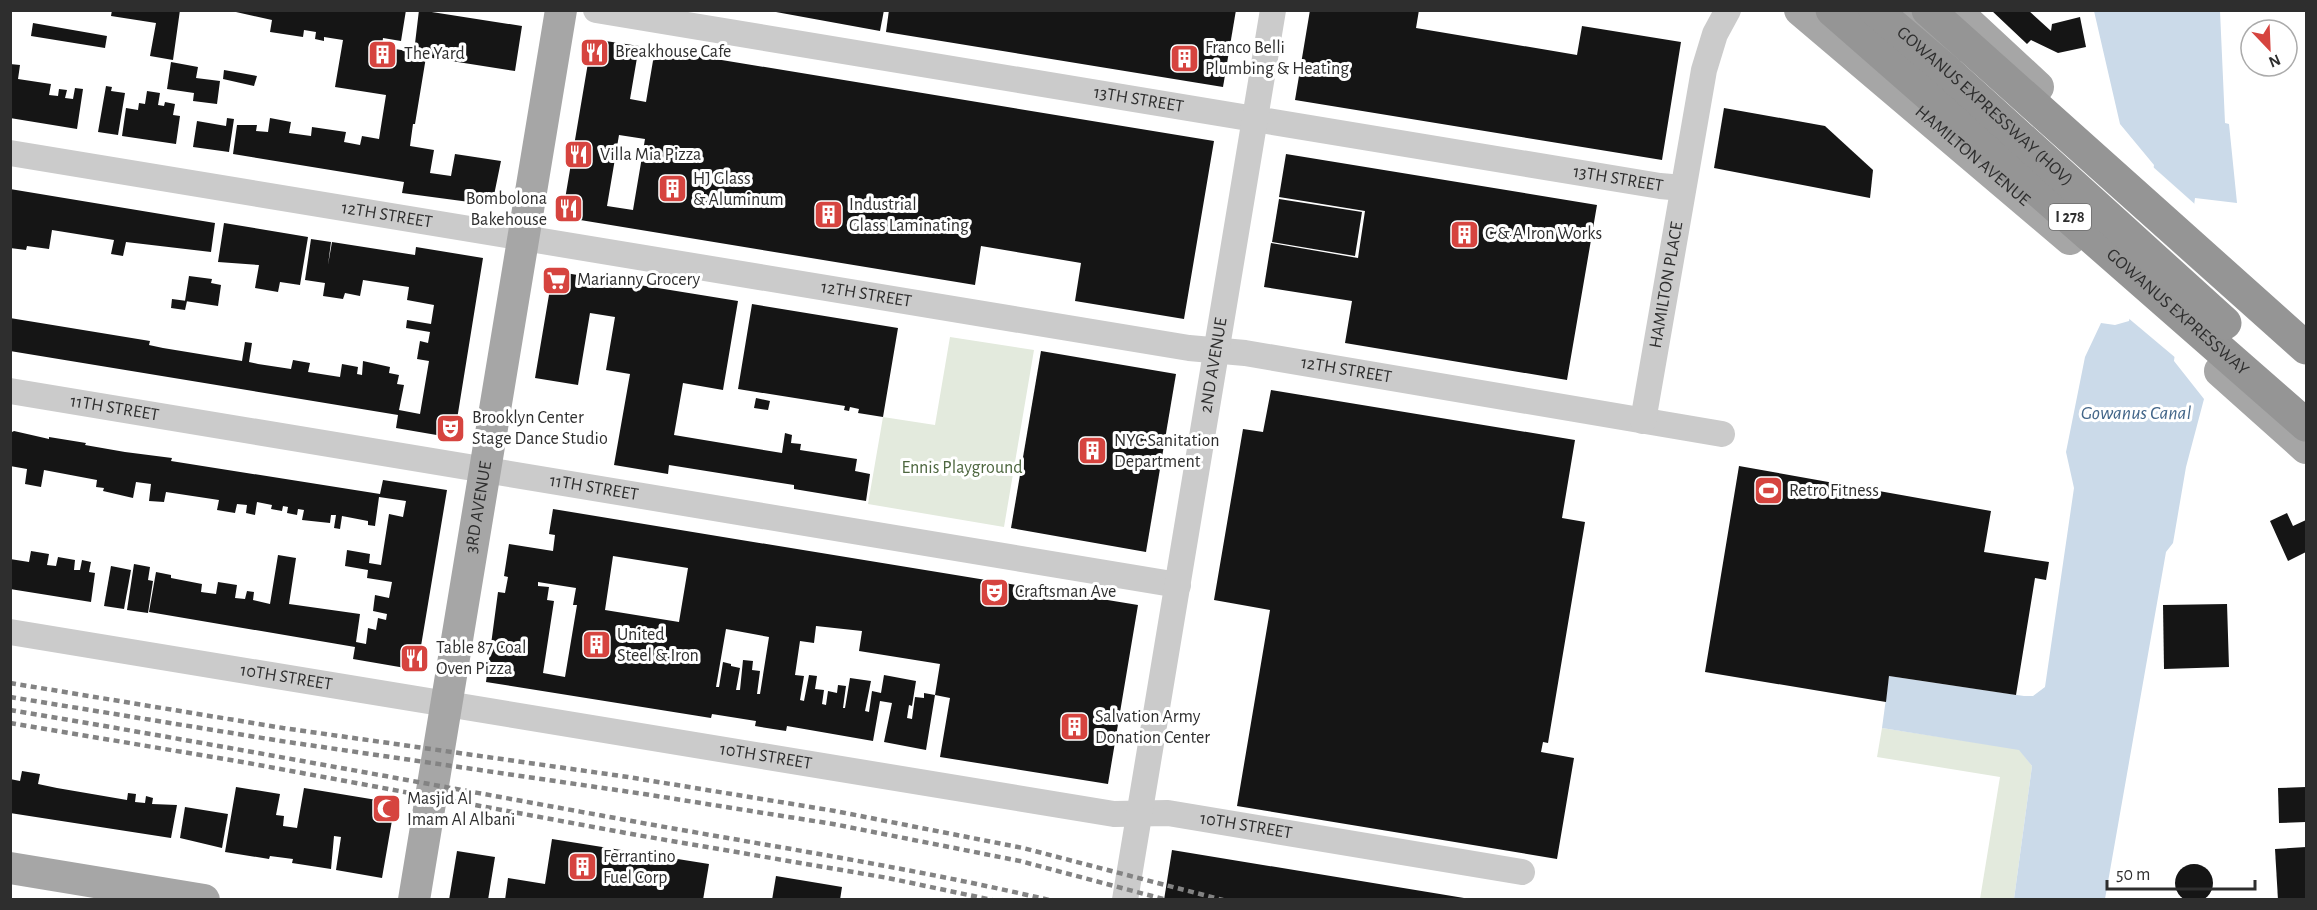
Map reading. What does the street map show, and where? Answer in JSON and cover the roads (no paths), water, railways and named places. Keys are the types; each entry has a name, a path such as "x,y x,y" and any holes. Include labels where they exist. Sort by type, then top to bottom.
{"highway":[{"name":"GOWANUS EXPRESSWAY","path":"1832,10 2307,425"},
{"name":"GOWANUS EXPRESSWAY (HOV)","path":"1875,10 2139,243 2307,397"},
{"path":"1928,10 2307,348"}],"main road":[{"name":"3RD AVENUE","path":"414,900 561,10"},
{"name":"HAMILTON AVENUE","path":"1800,10 2098,263 2307,448"},
{"path":"1904,10 1987,84 2055,102"},
{"path":"1955,10 2307,333"},
{"path":"10,868 204,900"}],"street":[{"name":"13TH STREET","path":"596,10 1255,121 1683,188"},
{"name":"2ND AVENUE","path":"1125,900 1273,10"},
{"name":"HAMILTON PLACE","path":"1643,421 1704,70 1715,34 1728,10"},
{"name":"12TH STREET","path":"10,153 1189,348 1245,353 1722,434"},
{"name":"11TH STREET","path":"10,391 1178,585"},
{"name":"10TH STREET","path":"10,632 446,702 1114,814 1168,813 1522,872"}],"water":[{"name":"Gowanus Canal","path":"2094,11 2220,11 2225,123 2229,124 2237,203 2195,198 2174,361 2204,399 2186,467 2173,543 2166,552 2105,899 2014,899 2032,766 2019,750 1882,728 1889,676 2024,696 2033,696 2045,687 2074,488 2066,452 2085,357 2101,323 2115,325 2129,321 2154,165 2120,124"}],"railway":[{"path":"10,683 283,728 628,777 835,811 1023,848 1223,900"},
{"path":"10,697 281,741 833,824 1020,861 1167,900"},
{"path":"10,710 844,858 1049,900"},
{"path":"10,723 248,763 637,835 888,878 992,900"}],"place":[{"name":"Breakhouse Cafe","path":"594,52"},
{"name":"The Yard","path":"383,54"},
{"name":"Franco Belli Plumbing & Heating","path":"1184,58"},
{"name":"Villa Mia Pizza","path":"579,155"},
{"name":"HJ Glass & Aluminum","path":"672,189"},
{"name":"Bombolona Bakehouse","path":"568,209"},
{"name":"Industrial Glass Laminating","path":"828,215"},
{"name":"C & A Iron Works","path":"1464,234"},
{"name":"Marianny Grocery","path":"556,280"},
{"name":"Brooklyn Center Stage Dance Studio","path":"451,428"},
{"name":"NYC Sanitation Department","path":"1093,451"},
{"name":"Retro Fitness","path":"1768,491"},
{"name":"Craftsman Ave","path":"994,592"},
{"name":"United Steel & Iron","path":"596,645"},
{"name":"Table 87 Coal Oven Pizza","path":"415,658"},
{"name":"Salvation Army Donation Center","path":"1074,727"},
{"name":"Masjid Al Imam Al Albani","path":"386,809"},
{"name":"Ferrantino Fuel Corp","path":"582,867"}],"park label":[{"name":"Ennis Playground","path":"962,468"}]}
